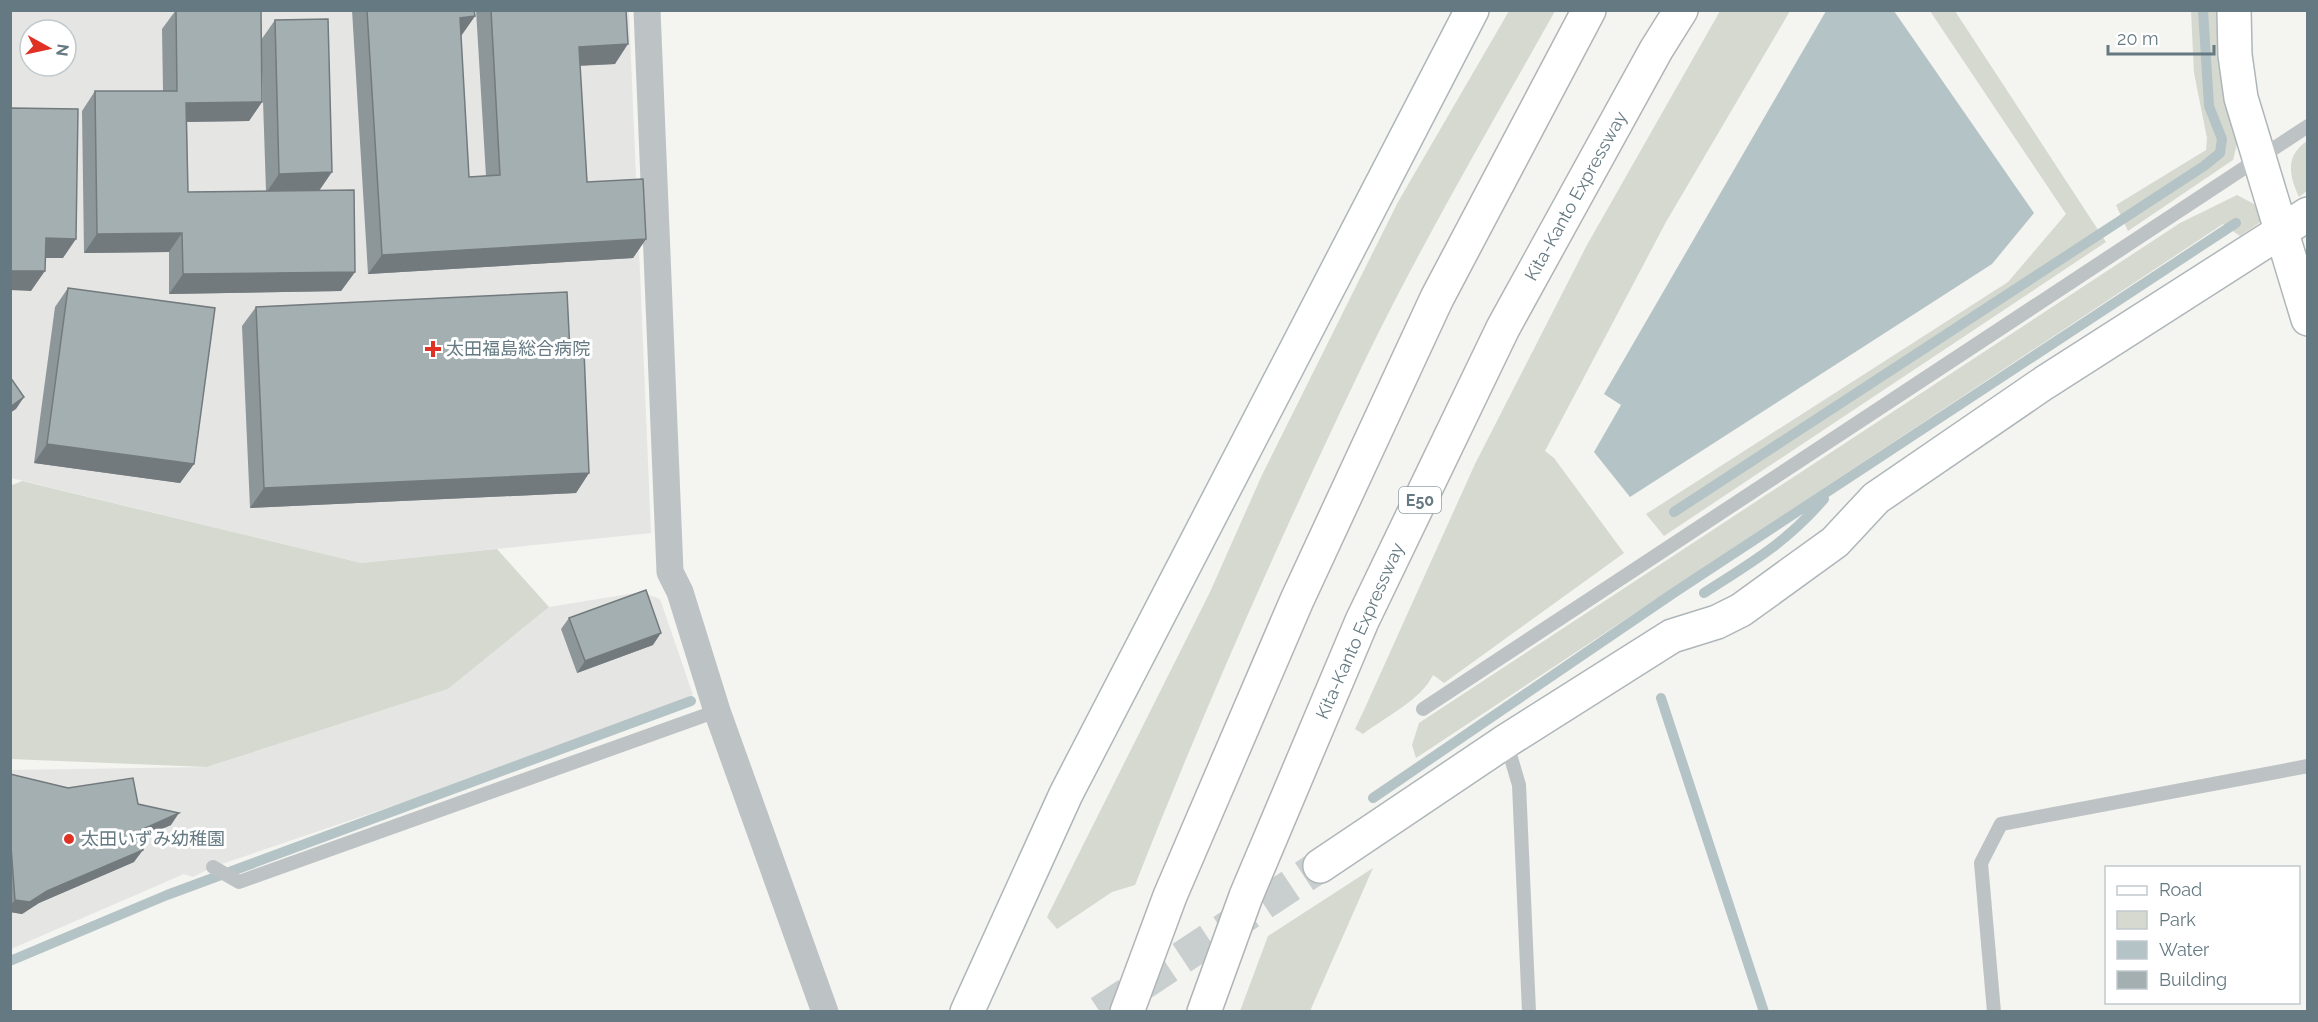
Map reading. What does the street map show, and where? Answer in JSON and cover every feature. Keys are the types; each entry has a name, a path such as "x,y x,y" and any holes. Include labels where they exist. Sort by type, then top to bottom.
{"main road":[{"path":"967,1011 1071,784 1472,10"},
{"path":"1127,1011 1170,896 1302,589 1437,298 1589,10"},
{"name":"Kita-Kanto Expressway","path":"1204,1011 1246,896 1362,621 1503,328 1656,50 1681,10"},
{"path":"2234,10 2235,55 2241,98 2258,159 2294,223 2307,319"},
{"path":"1320,866 1506,741 1672,636 1716,622 1741,610 1835,542 1876,498 2044,382 2294,223"}],"street":[{"path":"647,10 670,572 680,592 717,711 825,1011"}],"lane":[{"path":"1422,709 2307,126"},
{"path":"213,867 239,882 717,711"},
{"path":"1506,741 1520,785 1529,1011"},
{"path":"1994,1011 1980,863 2001,824 2307,766"}],"shaded area":[{"path":"11,11 629,11 651,533 361,563 11,478"},
{"path":"641,592 660,599 693,695 475,778 213,867 193,877 184,874 11,949 10,770 207,767 448,689 549,607"}],"green space":[{"path":"1509,11 1555,11 1434,226 1366,358 1246,620 1135,885 1112,892 1057,929 1047,917 1210,592 1262,475 1398,202"},
{"path":"1720,11 1790,11 1666,222 1545,451 1554,458 1624,553 1444,683 1433,675 1420,692 1402,708 1363,734 1355,729 1475,464 1587,245"},
{"path":"1930,11 1955,11 2106,242 1664,536 1646,514 2008,282 2066,214"},
{"path":"2191,11 2218,11 2227,107 2237,144 2233,160 2128,231 2116,205 2206,150 2207,138 2194,73"},
{"path":"2307,141 2307,191 2299,197 2291,174 2291,166 2295,153"},
{"path":"2237,195 2254,204 2262,221 2240,236 2223,224 1416,758 1412,745 1419,723 2180,223"},
{"path":"22,481 361,563 497,549 549,607 448,689 207,767 11,759 10,486"},
{"path":"1373,868 1310,1011 1240,1011 1268,936"}],"water":[{"path":"1826,11 1894,11 2034,213 1992,264 1630,497 1594,452 1621,405 1604,394"}],"building":[{"path":"176,10 261,10 262,102 186,103 188,192 354,190 355,272 183,274 182,233 97,234 95,91 177,91"},
{"path":"367,10 474,10 475,16 460,18 469,177 500,175 491,10 626,10 628,44 579,47 587,182 643,179 646,239 382,255"},
{"path":"328,19 332,172 279,174 275,20"},
{"path":"10,108 78,109 76,239 46,238 45,271 10,271"},
{"path":"68,288 215,308 194,464 47,444"},
{"path":"567,292 570,352 584,351 589,473 264,488 256,307"},
{"path":"10,377 24,397 10,407"},
{"path":"646,590 661,633 585,661 569,618"},
{"path":"10,774 68,788 133,778 138,804 179,813 141,830 143,850 47,891 30,902 15,900 10,833"}],"waterway":[{"path":"1674,512 2204,166 2220,153 2222,139 2209,106 2203,10"},
{"path":"1373,798 1675,592 2236,223"},
{"path":"1704,593 1782,540 1824,499"},
{"path":"1661,698 1764,1012"},
{"path":"10,961 167,895 691,701"}],"tunnel":[{"path":"1100,1012 1320,866"}],"place":[{"name":"太田福島総合病院","path":"433,349"},
{"name":"太田いずみ幼稚園","path":"69,839"}]}
